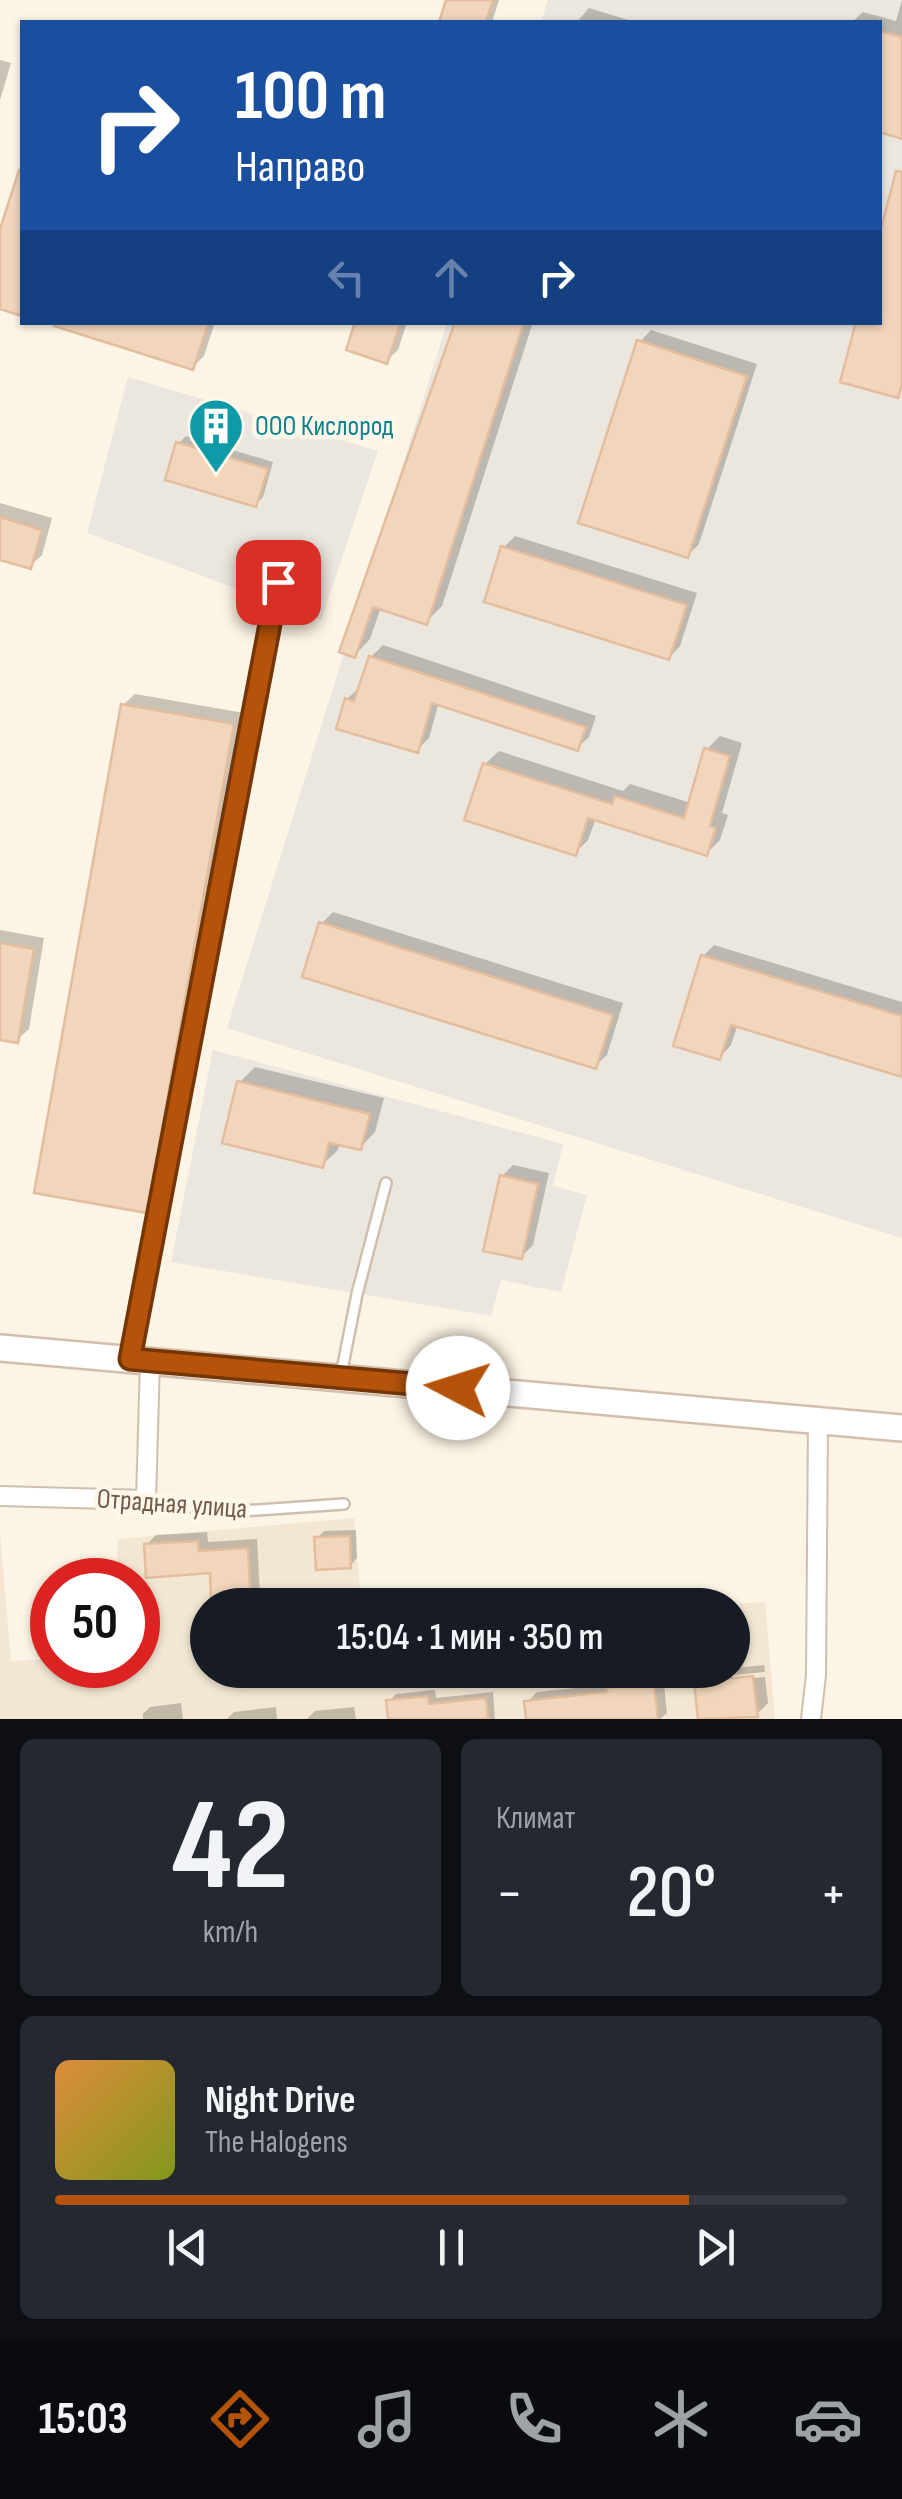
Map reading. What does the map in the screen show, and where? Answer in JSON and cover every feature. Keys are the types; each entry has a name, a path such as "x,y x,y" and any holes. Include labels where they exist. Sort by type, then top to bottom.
{"main road":[{"path":"0,1348 902,1428"}],"street":[{"path":"140,1360 146,1500"},
{"path":"810,1719 816,1675 818,1421"},
{"name":"Отрадная улица","path":"0,1496 146,1500"}],"lane":[{"path":"140,1360 278,582"},
{"path":"340,1378 386,1183"},
{"name":"Отрадная улица","path":"146,1500 228,1512 344,1504"}],"shaded area":[{"path":"548,0 902,0 902,1238 227,1028 446,325 882,325 882,20 542,20"},
{"path":"128,377 378,451 321,620 87,533"},
{"path":"213,1050 563,1144 553,1186 587,1195 561,1292 501,1280 491,1316 171,1262"},
{"path":"354,1518 360,1588 190,1588 190,1688 750,1688 750,1603 765,1602 775,1719 0,1719 0,1533 11,1661 30,1660 30,1688 160,1688 160,1558 117,1558 118,1539"}],"building":[{"path":"446,0 493,0 487,20 440,20"},
{"path":"882,32 902,37 902,139 882,133"},
{"path":"20,170 20,315 0,309 0,229"},
{"path":"896,171 902,172 902,384 898,398 840,382 855,325 882,325 882,225"},
{"path":"54,325 208,325 193,370"},
{"path":"354,325 400,325 387,364 346,350"},
{"path":"454,325 523,325 427,625 373,607 355,658 339,652"},
{"path":"637,340 747,376 688,558 578,523"},
{"name":"ООО Кислород","path":"176,442 268,469 256,507 165,480"},
{"path":"0,517 42,530 31,569 0,560"},
{"path":"501,546 687,605 669,660 484,602"},
{"path":"369,656 586,727 578,751 432,703 418,753 336,729 345,698 354,701"},
{"path":"121,704 234,724 147,1213 34,1193"},
{"path":"704,748 730,756 710,826 716,828 707,856 588,818 576,856 464,820 483,763 612,804 615,796 684,818"},
{"path":"319,922 613,1015 596,1069 302,977"},
{"path":"0,943 34,949 18,1043 0,1040"},
{"path":"701,955 902,1016 902,1077 731,1025 720,1060 673,1046"},
{"path":"237,1081 370,1114 361,1150 329,1143 323,1168 222,1143"},
{"path":"500,1175 538,1184 522,1259 483,1251"},
{"path":"350,1536 351,1568 316,1570 314,1537"},
{"path":"198,1541 199,1551 248,1548 250,1588 210,1588 210,1573 160,1577 160,1558 145,1558 144,1544"},
{"path":"753,1676 758,1717 698,1719 695,1688 750,1688"},
{"path":"606,1688 655,1688 658,1719 526,1719 524,1701 607,1692"},
{"path":"428,1696 429,1704 486,1698 488,1719 388,1719 386,1700"}],"place":[{"name":"ООО Кислород","path":"216,475"}],"route":[{"path":"278,582 130,1359 458,1388"}]}
